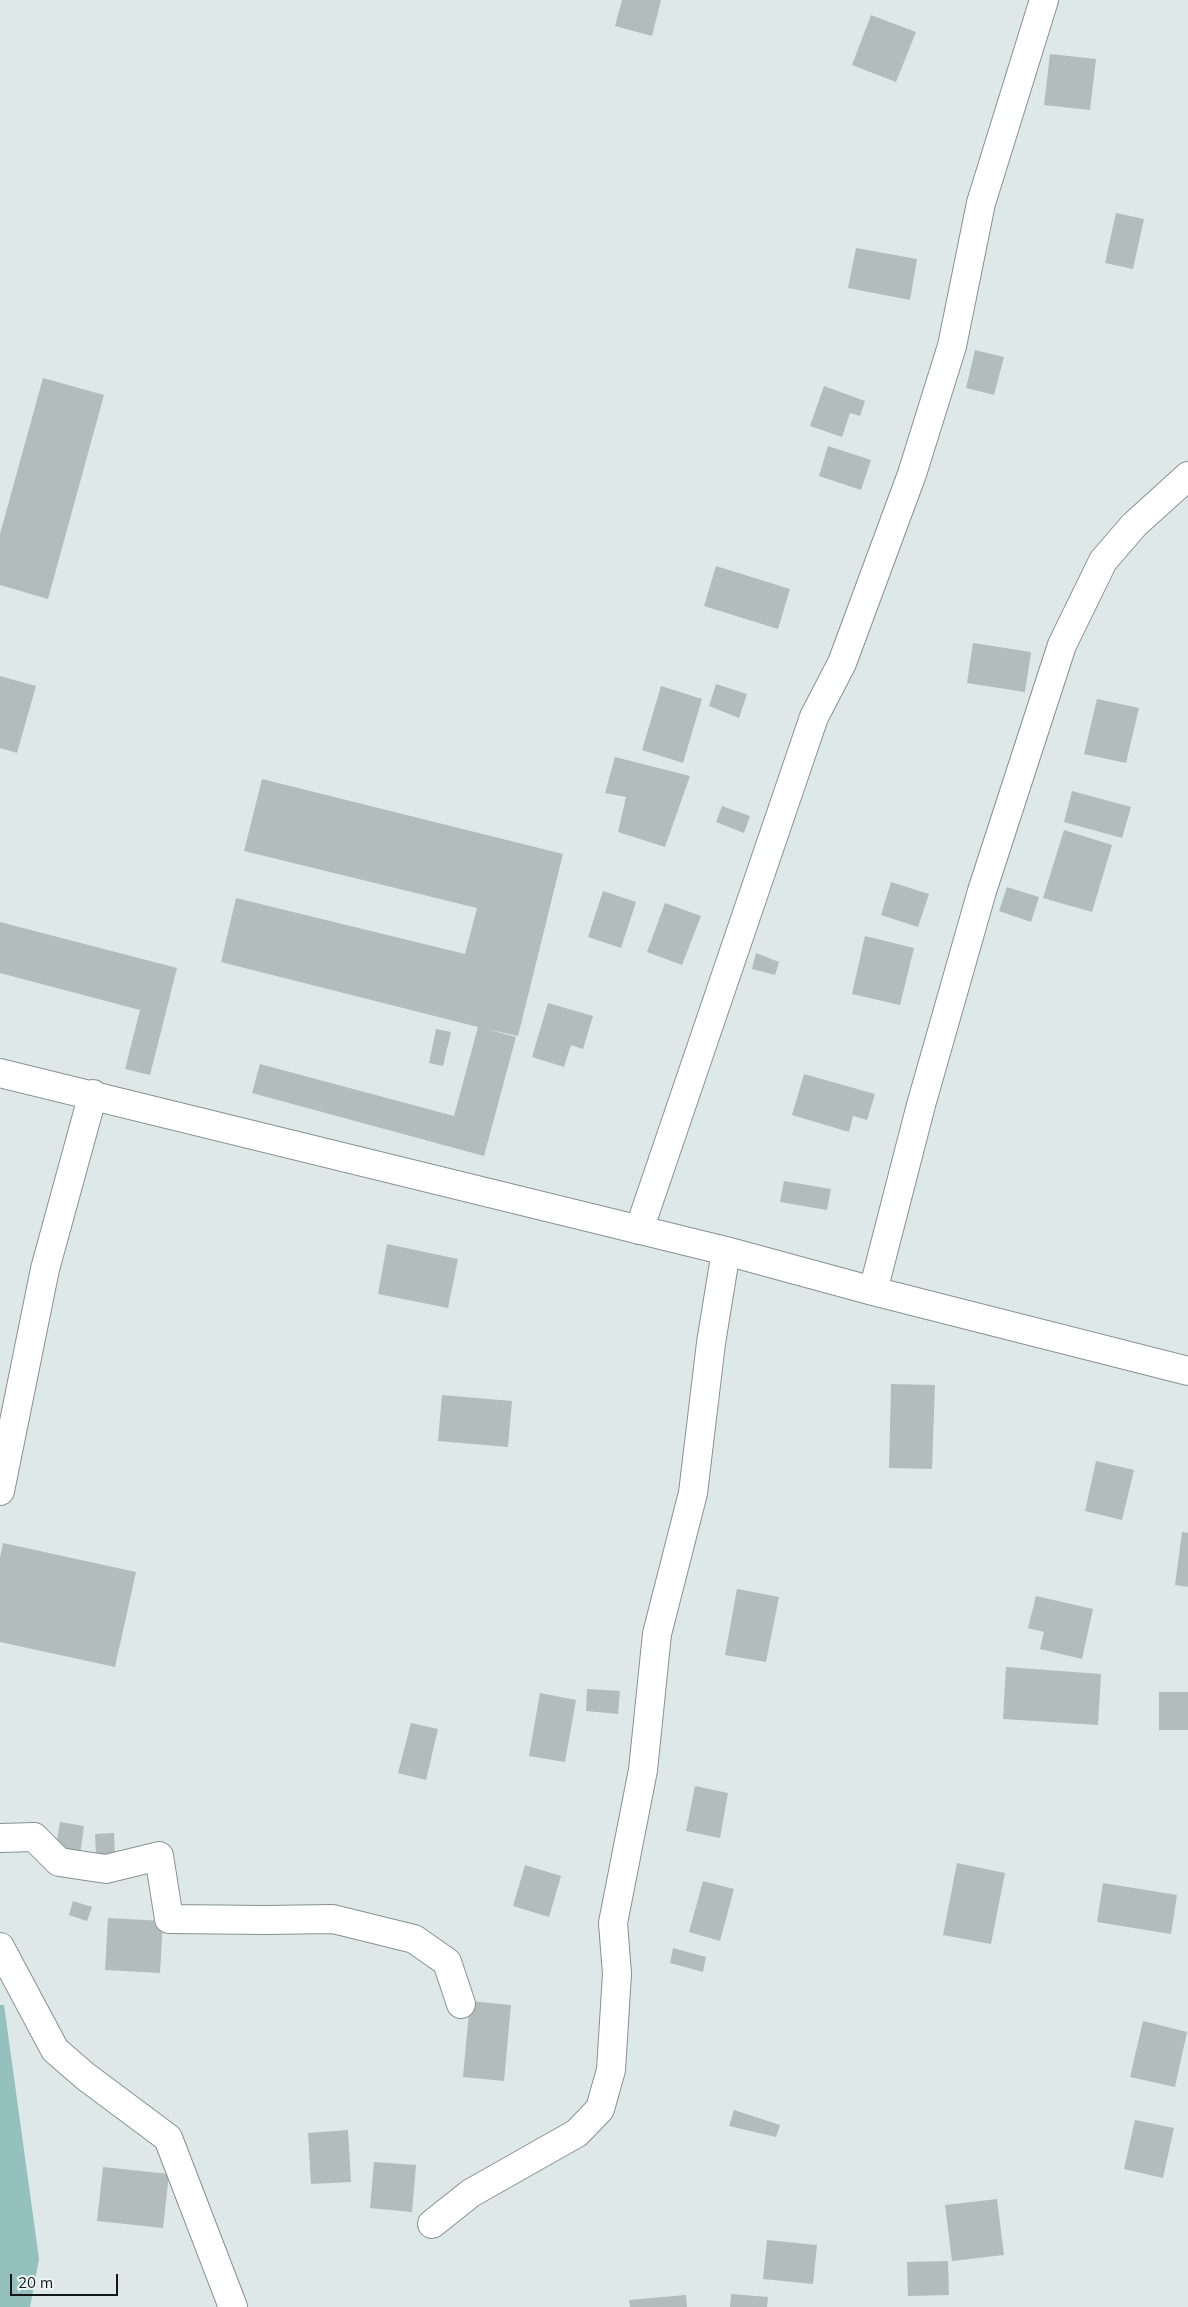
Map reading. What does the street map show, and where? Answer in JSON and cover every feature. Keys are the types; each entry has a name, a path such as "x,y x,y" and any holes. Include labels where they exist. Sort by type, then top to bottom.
{"street":[{"path":"639,1230 814,717 842,663 912,474 952,346 981,203 1044,0"},
{"path":"873,1291 921,1105 982,891 1062,645 1103,561 1134,525 1188,476"},
{"path":"0,1073 93,1094 726,1250 873,1291 1188,1371"},
{"path":"0,1491 45,1269 93,1094"},
{"path":"432,2224 471,2194 577,2134 600,2109 611,2070 617,1974 613,1923 643,1770 657,1634 693,1493 726,1250"},
{"path":"0,1838 34,1838 59,1862 106,1869 159,1856 169,1919 333,1919 414,1938 446,1962 461,2004"},
{"path":"0,1947 55,2050 85,2076 168,2138 233,2307"}],"shaded area":[{"path":"0,2005 4,2005 39,2259 30,2307 0,2307"}],"building":[{"path":"622,0 661,0 652,36 615,26"},
{"path":"871,15 916,32 896,82 852,65"},
{"path":"1050,54 1096,59 1090,110 1044,105"},
{"path":"1116,213 1144,219 1133,269 1105,263"},
{"path":"856,248 917,259 910,300 848,288"},
{"path":"975,350 1004,357 994,395 966,388"},
{"path":"43,378 104,395 48,599 0,585 0,534"},
{"path":"824,386 865,401 860,416 850,413 842,437 810,426"},
{"path":"828,446 871,460 861,490 819,476"},
{"path":"716,566 790,589 778,629 704,606"},
{"path":"973,643 1031,652 1025,692 967,683"},
{"path":"0,676 36,686 17,753 0,748"},
{"path":"716,684 747,694 739,718 709,706"},
{"path":"661,686 702,699 683,763 642,750"},
{"path":"1097,699 1139,708 1126,763 1084,754"},
{"path":"615,757 690,776 665,847 618,832 626,797 605,793"},
{"path":"262,779 563,854 518,1036 486,1029 516,1037 484,1156 252,1093 260,1064 454,1116 478,1027 221,962 236,898 465,954 477,908 244,851"},
{"path":"1072,791 1131,807 1122,838 1064,822"},
{"path":"722,806 750,816 744,833 716,822"},
{"path":"1064,830 1112,845 1092,912 1043,898"},
{"path":"891,882 929,894 918,927 881,915"},
{"path":"1007,887 1039,897 1031,922 999,911"},
{"path":"603,891 636,902 621,948 588,937"},
{"path":"665,903 701,916 682,965 647,952"},
{"path":"0,922 177,968 150,1075 125,1069 140,1010 0,973"},
{"path":"865,936 914,948 900,1005 852,994"},
{"path":"756,953 779,962 775,975 752,969"},
{"path":"548,1003 593,1016 583,1049 571,1045 564,1067 532,1057"},
{"path":"436,1029 451,1032 443,1066 429,1063"},
{"path":"804,1074 875,1094 867,1120 853,1116 849,1132 792,1115"},
{"path":"784,1181 831,1189 827,1210 780,1202"},
{"path":"387,1244 458,1259 448,1308 378,1294"},
{"path":"891,1384 935,1385 932,1469 889,1468"},
{"path":"442,1395 512,1401 508,1447 438,1441"},
{"path":"1096,1461 1134,1470 1122,1520 1085,1511"},
{"path":"1182,1532 1188,1533 1188,1587 1175,1585"},
{"path":"3,1543 136,1572 115,1667 0,1642 0,1557"},
{"path":"737,1589 779,1597 766,1662 725,1655"},
{"path":"1036,1596 1093,1609 1082,1659 1040,1649 1044,1632 1028,1628"},
{"path":"1006,1667 1101,1674 1098,1725 1003,1719"},
{"path":"587,1689 620,1691 618,1714 586,1711"},
{"path":"1159,1692 1188,1692 1188,1730 1159,1730"},
{"path":"540,1693 576,1700 565,1762 529,1756"},
{"path":"411,1723 438,1729 426,1780 398,1773"},
{"path":"695,1786 728,1793 720,1838 686,1831"},
{"path":"60,1822 84,1826 80,1856 55,1853"},
{"path":"114,1833 115,1855 96,1856 95,1834"},
{"path":"957,1863 1005,1873 991,1944 943,1935"},
{"path":"525,1865 561,1876 549,1917 513,1906"},
{"path":"703,1881 734,1889 720,1941 689,1932"},
{"path":"1103,1883 1177,1895 1171,1934 1097,1922"},
{"path":"73,1901 92,1907 87,1921 69,1915"},
{"path":"108,1918 163,1921 160,1973 105,1970"},
{"path":"673,1948 706,1957 703,1972 670,1963"},
{"path":"470,2001 511,2005 504,2081 463,2077"},
{"path":"1143,2021 1187,2032 1175,2087 1130,2077"},
{"path":"734,2110 780,2125 776,2137 729,2126"},
{"path":"1135,2120 1174,2128 1163,2178 1124,2169"},
{"path":"348,2130 351,2182 311,2184 308,2133"},
{"path":"374,2162 416,2165 412,2212 370,2208"},
{"path":"103,2167 169,2174 163,2228 97,2221"},
{"path":"997,2199 1004,2255 952,2261 945,2205"},
{"path":"767,2240 817,2245 813,2284 763,2279"},
{"path":"948,2261 949,2295 908,2296 907,2262"},
{"path":"731,2294 768,2297 767,2307 730,2307"},
{"path":"686,2295 687,2307 630,2307 629,2300"}]}
